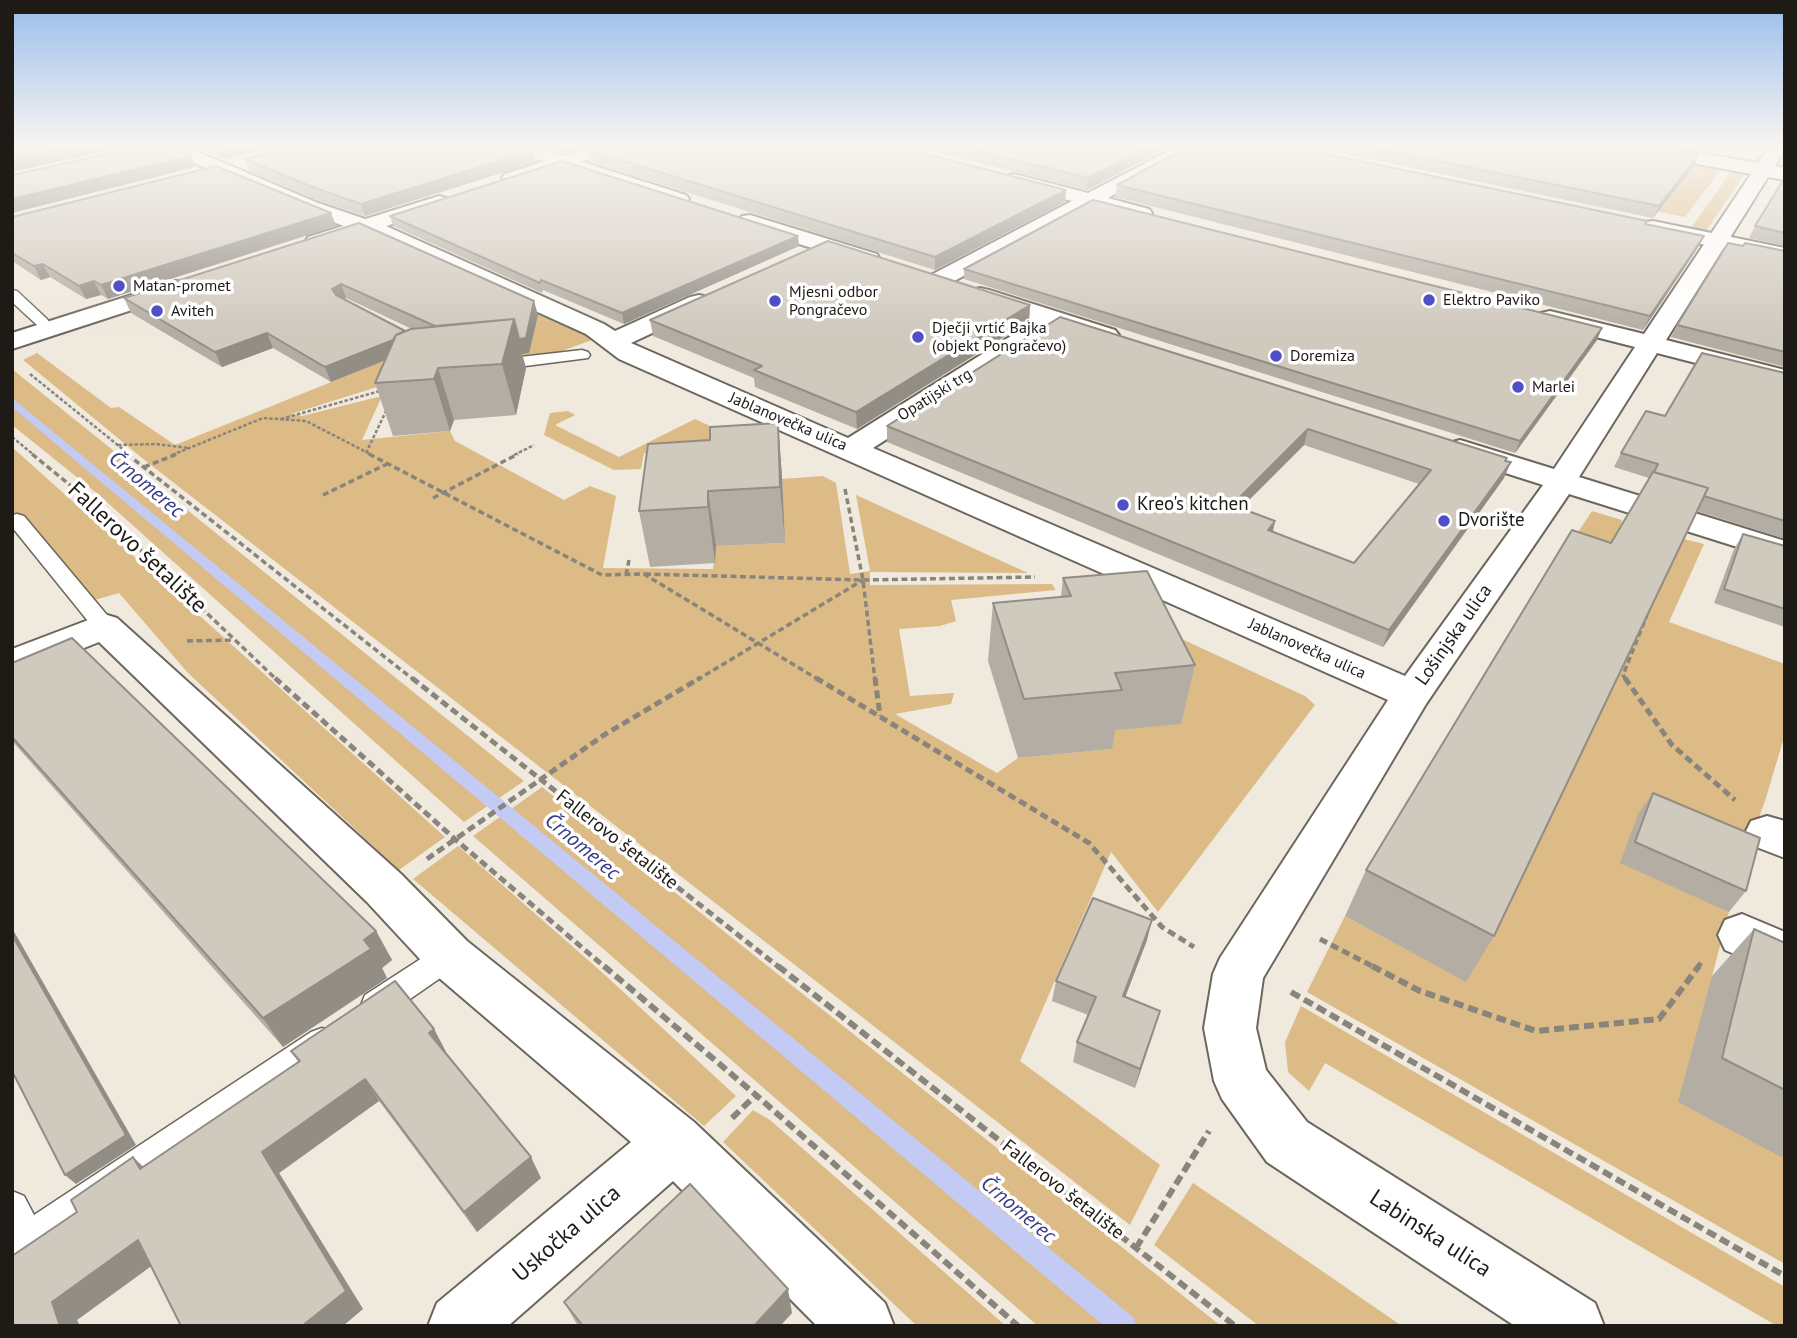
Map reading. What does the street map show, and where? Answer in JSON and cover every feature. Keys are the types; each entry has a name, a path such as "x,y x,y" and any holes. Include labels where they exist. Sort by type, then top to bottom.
{"street":[{"name":"Jablanovečka ulica","path":"317,207 596,329 628,353 1412,695"},
{"path":"300,247 421,207"},
{"path":"706,207 1135,345"},
{"path":"937,281 1073,207"},
{"path":"1123,207 1157,216"},
{"name":"Lošinjska ulica","path":"1287,1142 1241,1081 1230,1028 1238,974 1412,695 1560,481 1738,207"},
{"path":"1630,222 1785,255"},
{"path":"789,262 825,246"},
{"path":"12,341 198,281"},
{"path":"612,342 725,291"},
{"path":"1529,313 1785,378"},
{"name":"Opatijski trg","path":"850,449 1055,319"},
{"path":"1441,443 1785,552"},
{"path":"12,664 104,626 384,888 449,956 674,1142 862,1326"},
{"path":"1742,935 1785,955"},
{"name":"Uskočka ulica","path":"460,1326 674,1142"},
{"name":"Labinska ulica","path":"1287,1142 1572,1326"}],"lane":[{"path":"12,294 42,322"},
{"path":"479,366 582,355"},
{"path":"17,520 104,626"},
{"path":"12,1208 20,1246 449,956"}],"path":[{"name":"Fallerovo šetalište","path":"26,370 144,467 1235,1326"},
{"path":"277,420 385,390"},
{"path":"366,453 388,406"},
{"path":"144,467 263,418 306,421 602,575 863,580 1048,577"},
{"name":"Fallerovo šetalište","path":"12,436 86,498 233,640 456,840 756,1095 1018,1326"},
{"path":"117,445 156,444 190,448"},
{"path":"433,498 534,445"},
{"path":"323,495 388,464"},
{"path":"844,483 863,580 880,716"},
{"path":"626,575 629,560"},
{"path":"644,574 1089,843 1162,927 1283,1003 1296,981"},
{"path":"456,840 604,736 863,580"},
{"path":"1650,607 1623,675 1672,745 1776,837"},
{"path":"1314,949 1320,939 1420,991 1536,1031 1659,1019 1703,961 1742,935"},
{"path":"1290,992 1785,1276"},
{"path":"1136,1248 1241,1081"}],"shaded area":[{"path":"1636,207 1692,207 1685,217"},
{"path":"1706,207 1722,207 1706,231 1691,228"},
{"path":"543,311 597,338 562,351 457,364 447,351"},
{"path":"422,351 377,387 291,414 302,416 382,396 362,440 450,431 455,441 564,500 590,486 616,496 603,568 713,569 716,546 785,543 782,479 823,476 836,483 850,574 870,571 856,495 1028,573 870,572 870,585 1052,584 1056,590 951,600 956,621 940,626 899,629 910,696 954,693 951,704 895,714 997,773 1018,758 1111,749 1105,731 1158,628 1305,696 1315,705 1158,912 1111,852 1020,1061 1160,1165 1130,1225 147,462 23,360 37,353 111,408 119,407 175,445 376,364"},
{"path":"12,369 524,781 464,822 99,495 12,425"},
{"path":"568,411 575,415 555,425 619,457 695,419 783,460 747,463 747,448 644,453 641,469 614,470 544,435 550,413"},
{"path":"12,447 445,837 399,870 188,673 119,593 88,602 12,523"},
{"path":"1592,511 1622,520 1617,537 1672,536 1704,544 1669,622 1785,664 1785,734 1765,801 1743,859 1712,976 1785,1159 1785,1264 1307,992 1345,916 1466,981 1550,575"},
{"path":"542,787 1221,1326 1038,1326 473,836"},
{"path":"458,846 605,975 736,1096 704,1126 413,879"},
{"path":"1301,1006 1785,1287 1785,1326 1777,1326 1325,1063 1309,1091 1288,1072 1285,1042"},
{"path":"753,1110 770,1120 1006,1326 917,1326 723,1142"},
{"path":"1193,1183 1402,1326 1259,1326 1154,1245"}],"building":[{"path":"50,207 317,207 331,213 101,285 94,281 79,286 43,264 34,266 12,253 12,217"},
{"path":"417,207 708,207 798,236 622,313 541,280 540,283 390,216"},
{"path":"774,207 1032,207 935,257"},
{"path":"1079,207 1123,207 1602,328 1520,441 964,269"},
{"path":"1208,207 1582,207 1704,236 1650,316"},
{"path":"1766,207 1785,207 1785,233 1755,226"},
{"path":"359,223 534,301 526,338 519,339 514,319 435,326 341,284 332,289 336,295 405,331 396,335 393,340 325,367 267,333 215,352 124,298"},
{"path":"828,241 1030,305 856,412 754,370 762,366 650,320"},
{"path":"1728,243 1743,246 1745,243 1785,251 1785,352 1677,325"},
{"path":"1060,317 1507,458 1505,461 1511,462 1389,630 887,426","holes":["1308,429 1431,470 1354,563 1268,530 1275,521 1232,505"]},
{"path":"514,319 502,364 438,368 434,379 375,383 396,335 411,329"},
{"path":"1702,353 1785,373 1785,521 1704,496 1708,488 1654,472 1658,464 1621,453 1646,411 1665,416"},
{"path":"778,423 780,487 708,491 708,507 639,511 648,444 710,440 710,427"},
{"path":"1653,472 1708,488 1494,936 1366,870 1572,530 1611,543"},
{"path":"1743,534 1785,546 1785,609 1724,589"},
{"path":"1147,571 1195,665 1115,673 1122,690 1024,699 993,603 1071,596 1063,578"},
{"path":"72,638 376,931 364,940 371,949 263,1018 12,737 12,663"},
{"path":"1653,793 1760,838 1746,891 1635,842"},
{"path":"1093,898 1152,920 1123,996 1160,1011 1140,1069 1077,1042 1096,997 1056,981"},
{"path":"1754,929 1785,943 1785,1090 1722,1058"},
{"path":"12,935 126,1135 65,1175 12,1071"},
{"path":"395,981 434,1029 429,1033 531,1157 464,1212 365,1079 262,1152 346,1291 302,1326 181,1326 138,1240 52,1302 60,1326 12,1326 12,1256 77,1212 71,1200 133,1157 140,1169 300,1061 291,1051"},
{"path":"690,1184 788,1289 754,1326 583,1326 564,1302"}],"waterway":[{"name":"Črnomerec","path":"12,401 1124,1326"}],"place":[{"name":"Matan-promet","path":"119,286"},
{"name":"Elektro Paviko","path":"1429,300"},
{"name":"Mjesni odbor Pongračevo","path":"775,301"},
{"name":"Aviteh","path":"157,311"},
{"name":"Dječji vrtić Bajka (objekt Pongračevo)","path":"918,337"},
{"name":"Doremiza","path":"1276,356"},
{"name":"Marlei","path":"1518,387"},
{"name":"Kreo's kitchen","path":"1123,505"},
{"name":"Dvorište","path":"1444,521"}]}
